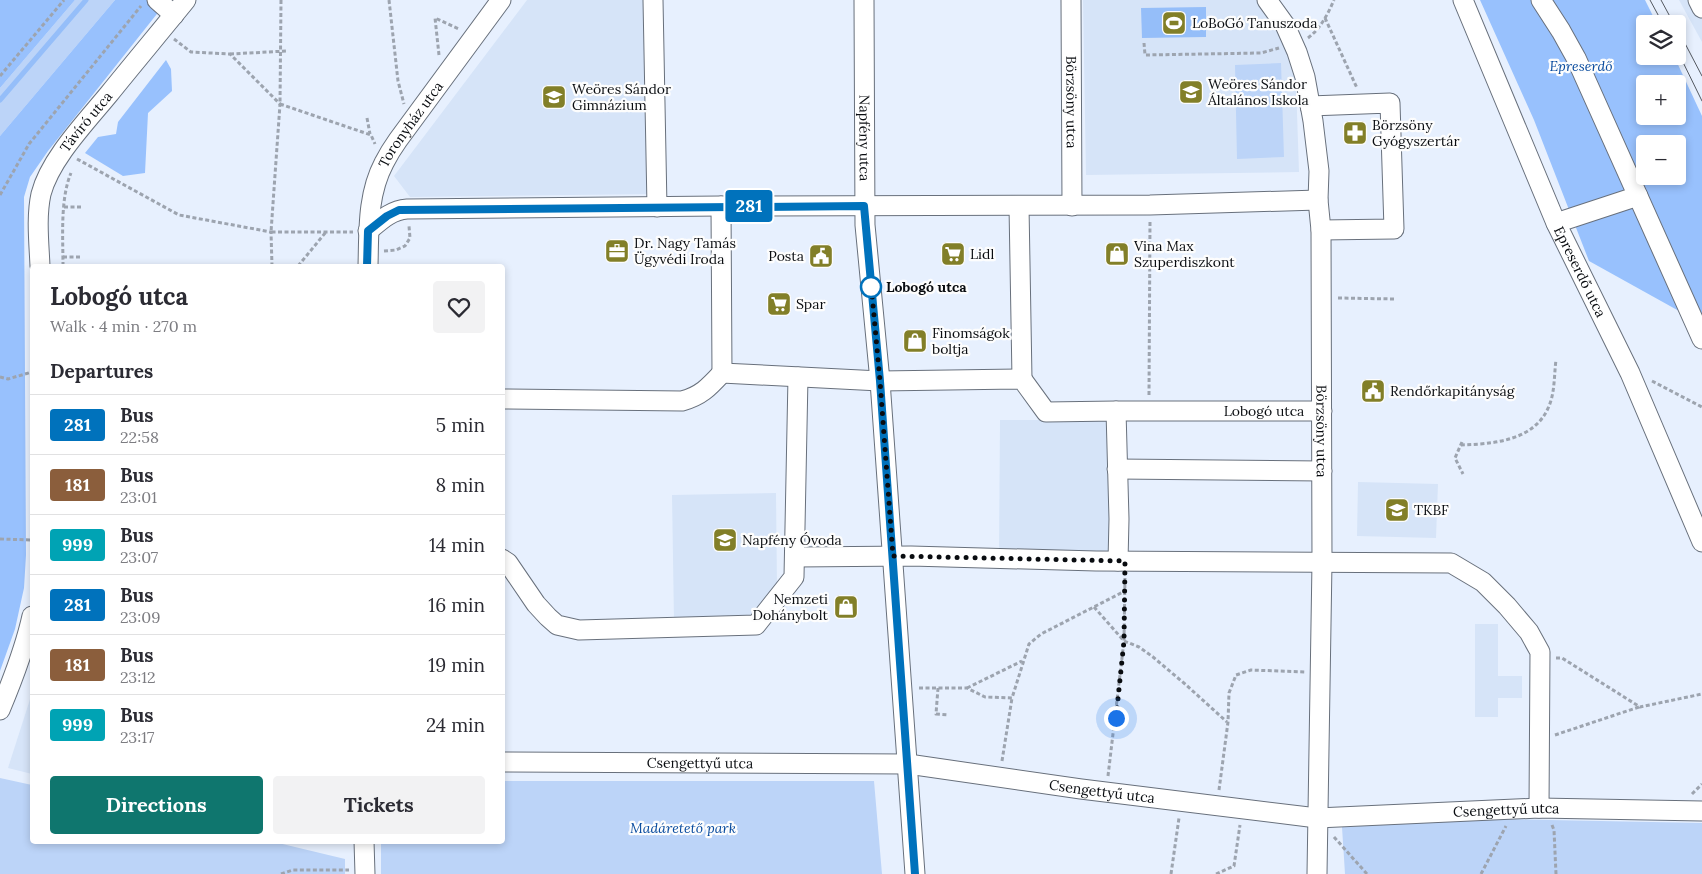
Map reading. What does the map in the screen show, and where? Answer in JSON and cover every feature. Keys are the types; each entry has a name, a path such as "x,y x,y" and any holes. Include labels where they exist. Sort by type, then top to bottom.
{"street":[{"path":"157,0 174,15"},
{"name":"Távíró utca","path":"40,264 39,217 41,196 46,178 72,154 162,29 186,0"},
{"name":"Toronyház utca","path":"368,264 370,207 377,178 384,163 398,140 501,0"},
{"path":"653,0 657,207"},
{"name":"Napfény utca","path":"864,0 864,206 880,381 915,874"},
{"name":"Börzsöny utca","path":"1071,0 1072,206"},
{"name":"Börzsöny utca","path":"1267,0 1285,25 1301,41 1319,171 1318,200 1321,230 1322,297 1322,562 1317,818 1318,874"},
{"name":"Epreserdő utca","path":"1463,0 1556,222 1630,373 1702,542"},
{"path":"1541,0 1576,58 1702,339"},
{"path":"1698,0 1702,8"},
{"path":"1310,106 1390,103 1394,229 1321,230"},
{"path":"1556,222 1638,196"},
{"path":"368,231 387,216 399,210 721,206 1150,206 1318,200"},
{"path":"505,399 682,401 695,398 709,388 722,373 721,206"},
{"path":"722,373 880,381 1022,379 1019,206"},
{"path":"505,561 536,604 557,625 579,630 756,625 794,577 796,557 798,377"},
{"name":"Lobogó utca","path":"1022,379 1046,412 1322,411"},
{"path":"1116,411 1121,561"},
{"path":"1117,469 1322,471"},
{"path":"796,557 893,556 1121,561 1451,563 1483,582 1529,632 1540,652 1542,808"},
{"path":"0,710 15,674 30,627"},
{"name":"Csengettyű utca","path":"505,762 908,764 1106,792 1317,818 1542,808 1702,811"},
{"path":"364,844 365,872"}],"path":[{"path":"0,76 64,0"},
{"path":"0,195 29,144 147,0"},
{"path":"389,0 398,81 409,126"},
{"path":"1144,42 1145,55 1261,53 1301,41 1316,33 1334,0"},
{"path":"272,264 271,232 282,51 281,2 287,4"},
{"path":"442,80 435,18 475,35"},
{"path":"1325,18 1364,104"},
{"path":"162,29 191,52 230,54 287,51"},
{"path":"230,54 280,104 371,135"},
{"path":"366,118 371,135 384,163"},
{"path":"63,264 64,207 72,154 179,215 271,232 368,231"},
{"path":"1148,411 1150,206"},
{"path":"64,207 82,207"},
{"path":"381,251 396,250 405,246 410,238 409,221"},
{"path":"300,264 326,232"},
{"path":"63,257 81,257"},
{"path":"1322,297 1395,300"},
{"path":"1463,474 1455,458 1462,444 1488,444 1508,440 1538,424 1549,407 1556,360"},
{"path":"0,377 8,379 30,373"},
{"path":"1630,373 1660,384 1702,408"},
{"path":"0,539 30,540"},
{"path":"1106,792 1124,641 1125,591 1121,561"},
{"path":"999,777 1012,698 1029,644 1040,634 1125,591"},
{"path":"1094,607 1124,641 1139,647 1153,657 1228,722"},
{"path":"1540,660 1562,658 1640,707"},
{"path":"903,688 966,688 1023,661"},
{"path":"1217,805 1228,722 1229,693 1236,675 1251,670 1320,672"},
{"path":"938,688 936,714 948,716"},
{"path":"966,688 985,697 1012,698"},
{"path":"1540,740 1640,707 1702,694"},
{"path":"1171,874 1182,801"},
{"path":"1216,874 1234,866 1242,808"},
{"path":"1542,808 1546,820 1554,830 1556,874"},
{"path":"1481,874 1510,819 1510,809"},
{"path":"1317,818 1367,874"},
{"path":"281,874 292,870 365,872"}],"shaded area":[{"name":"Weöres Sándor Gimnázium","path":"527,0 648,0 657,194 410,197 394,176"},
{"name":"Weöres Sándor Általános Iskola","path":"1083,0 1258,0 1294,44 1289,58 1296,83 1299,172 1086,175"},
{"path":"1679,0 1702,0 1702,42"},
{"name":"LoBoGó Tanuszoda","path":"1206,7 1206,37 1142,38 1141,8"},
{"path":"1000,420 1111,420 1110,556 999,555"},
{"name":"TKBF","path":"1358,482 1438,484 1436,538 1357,536"},
{"name":"Napfény Óvoda","path":"776,493 777,585 753,619 674,622 672,495"},
{"path":"1475,624 1498,624 1498,676 1522,676 1522,698 1498,698 1498,717 1475,717"},
{"path":"30,699 30,774 8,768"}],"green space":[{"path":"0,0 75,0 0,88"},
{"path":"75,0 115,0 0,136 0,88"},
{"path":"115,0 168,0 48,151 30,177 24,197 26,555 24,588 15,629 0,671 0,136"},
{"name":"Epreserdő","path":"1480,0 1645,0 1652,15 1636,15 1636,65 1678,65 1683,75 1636,75 1636,125 1686,125 1686,82 1702,116 1702,340 1679,311 1589,261 1534,120"},
{"path":"166,60 171,69 172,91 148,113 145,173 123,176 85,153 98,137 116,134 118,122"},
{"path":"1281,63 1284,157 1237,159 1235,65"},
{"path":"0,778 30,785 30,844 282,844 345,859 345,874 0,874"},
{"name":"Madáretető park","path":"505,781 874,781 882,874 381,874 381,844 505,844"},
{"path":"1495,819 1702,823 1702,874 1345,874 1342,827"}],"waterway":[{"path":"0,100 86,0"}],"tram line":[{"path":"1650,0 1658,15"},
{"path":"1661,0 1669,15"},
{"path":"1686,45 1702,76"},
{"path":"1684,65 1702,101"}],"bus line":[{"name":"281","path":"367,264 368,231 387,216 399,210 864,206 880,381 915,874"}],"place":[{"name":"LoBoGó Tanuszoda","path":"1174,23"},
{"name":"Weöres Sándor Általános Iskola","path":"1191,92"},
{"name":"Weöres Sándor Gimnázium","path":"554,97"},
{"name":"Börzsöny Gyógyszertár","path":"1355,133"},
{"name":"Dr. Nagy Tamás Ügyvédi Iroda","path":"617,251"},
{"name":"Lidl","path":"953,254"},
{"name":"Vina Max Szuperdiszkont","path":"1117,254"},
{"name":"Posta","path":"821,256"},
{"name":"Lobogó utca","path":"871,287"},
{"name":"Spar","path":"779,304"},
{"name":"Finomságok boltja","path":"915,341"},
{"name":"Rendőrkapitányság","path":"1373,391"},
{"name":"TKBF","path":"1397,510"},
{"name":"Napfény Óvoda","path":"725,540"},
{"name":"Nemzeti Dohánybolt","path":"846,607"}],"route":[{"path":"871,287 871,283 893,556 1125,561 1124,641 1116,718"}]}
